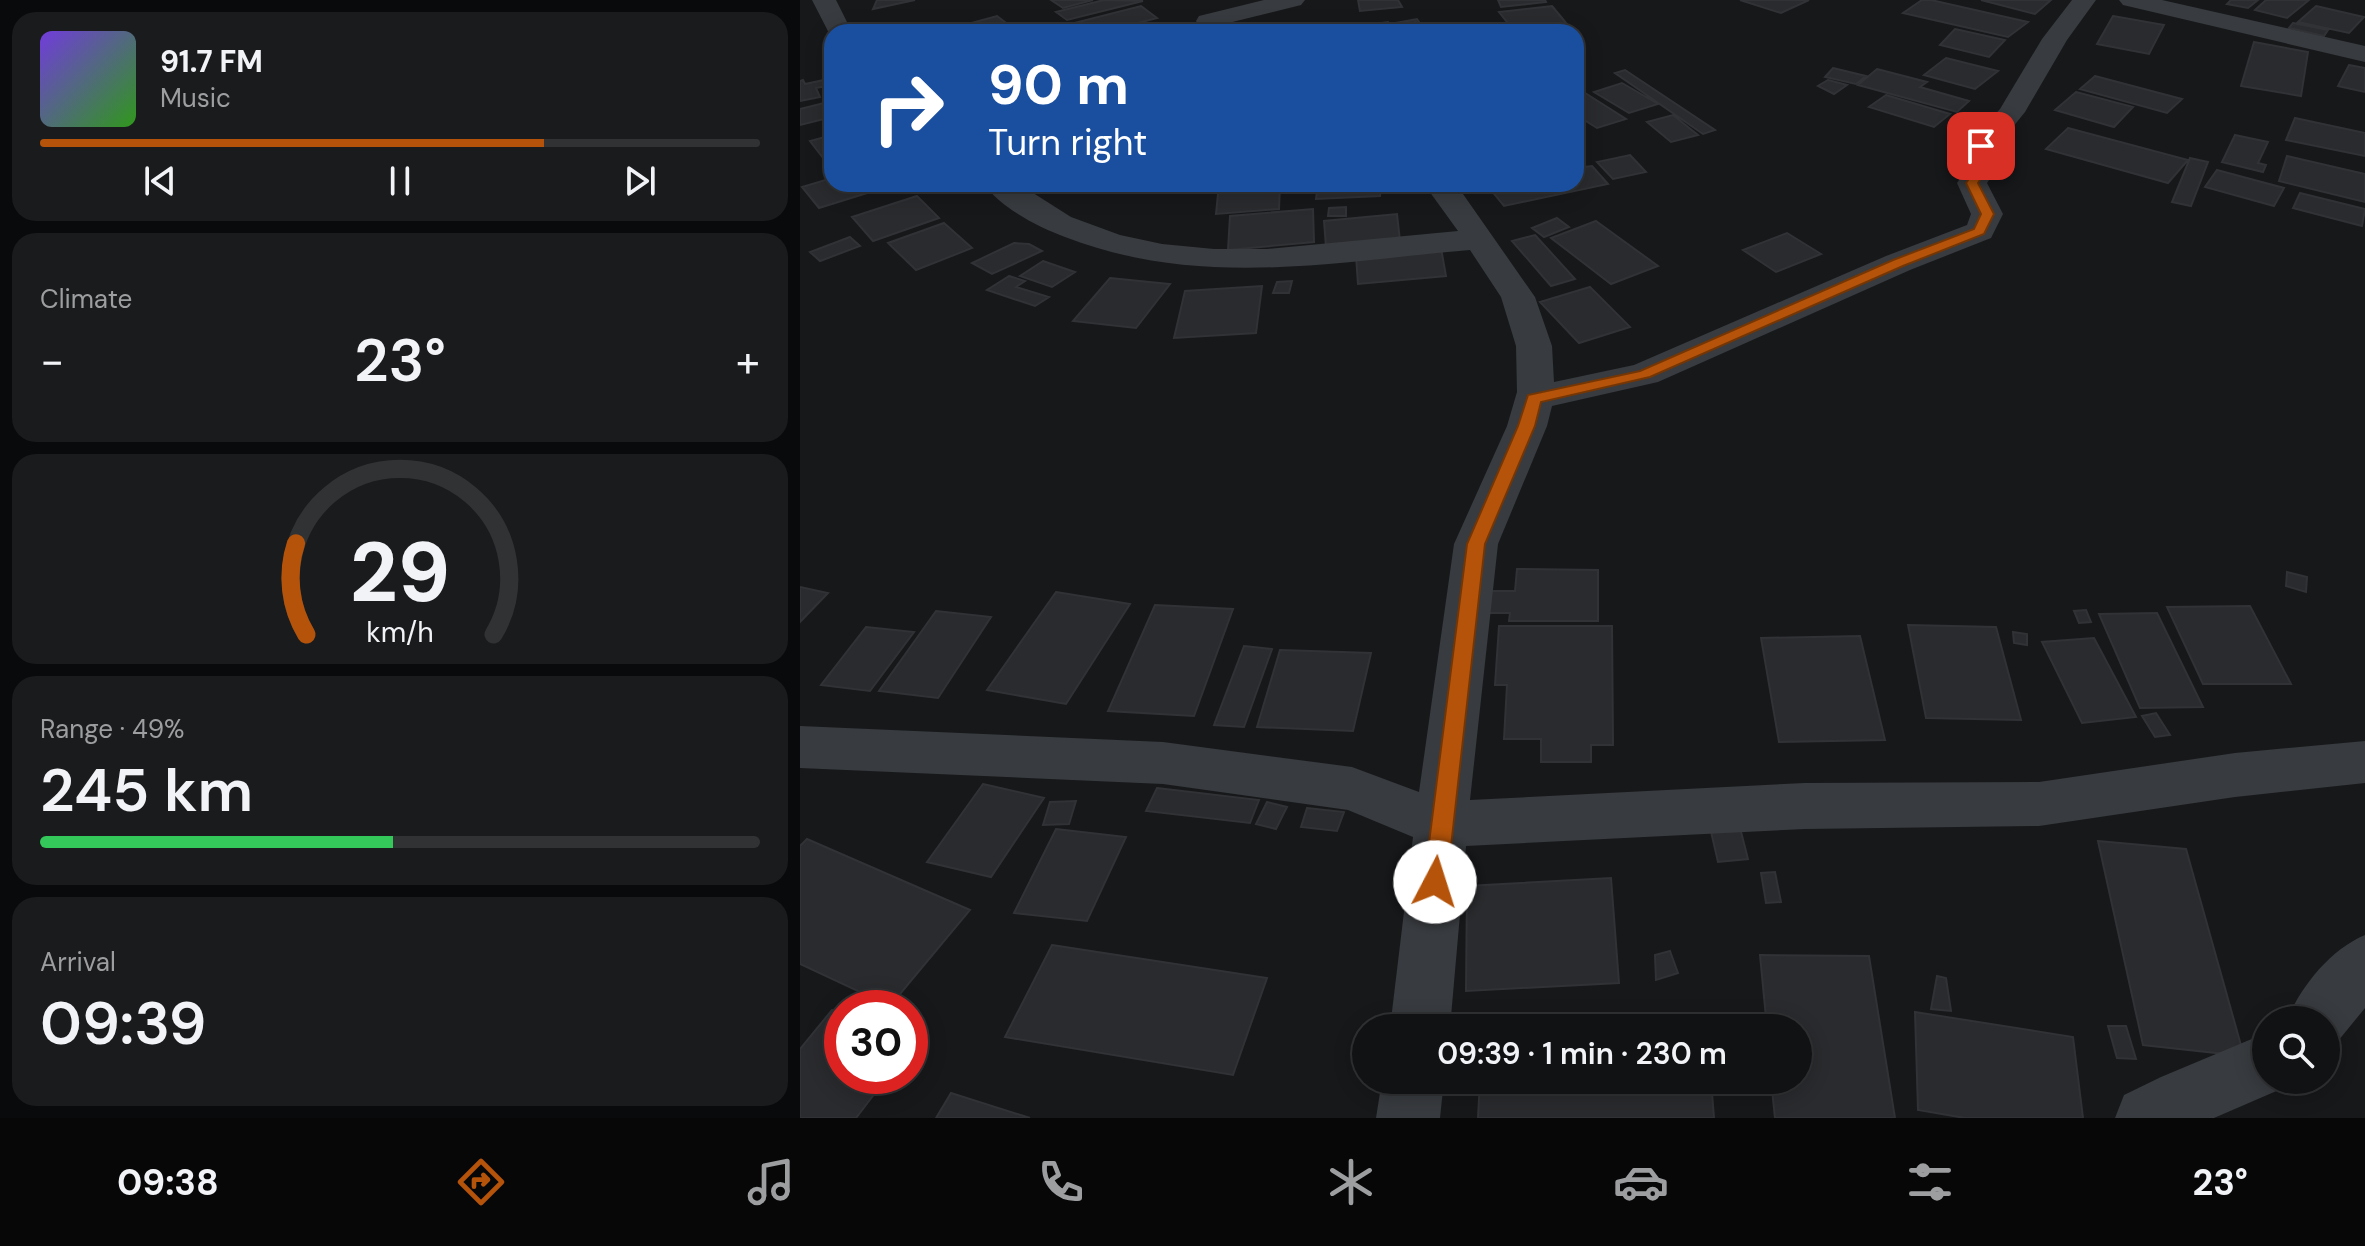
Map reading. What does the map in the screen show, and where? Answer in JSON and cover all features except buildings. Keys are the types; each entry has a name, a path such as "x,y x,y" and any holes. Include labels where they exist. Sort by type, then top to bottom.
{"street":[{"path":"824,0 836,24"},
{"path":"1188,0 1213,24"},
{"path":"1221,24 1293,0"},
{"path":"1534,398 1645,374 1898,263 1980,231 1987,214 1972,183 1986,162 1981,146 1994,136 2009,115 2051,44 2084,0"},
{"path":"2131,0 2365,54"},
{"path":"1011,192 1061,224 1155,255 1238,261 1480,239"},
{"path":"1421,1014 1441,824 1476,544 1527,426 1534,398 1534,346 1518,297 1445,192"},
{"path":"800,747 1163,763 1352,789 1441,824 1805,806 2039,804 2235,775 2365,762"},
{"path":"2329,1006 2365,963"},
{"path":"2147,1118 2252,1070"},
{"path":"1408,1118 1411,1094"}],"route":[{"path":"1435,882 1476,544 1527,426 1534,398 1645,374 1898,263 1980,231 1987,214 1972,183 1986,162 1981,146"}]}
